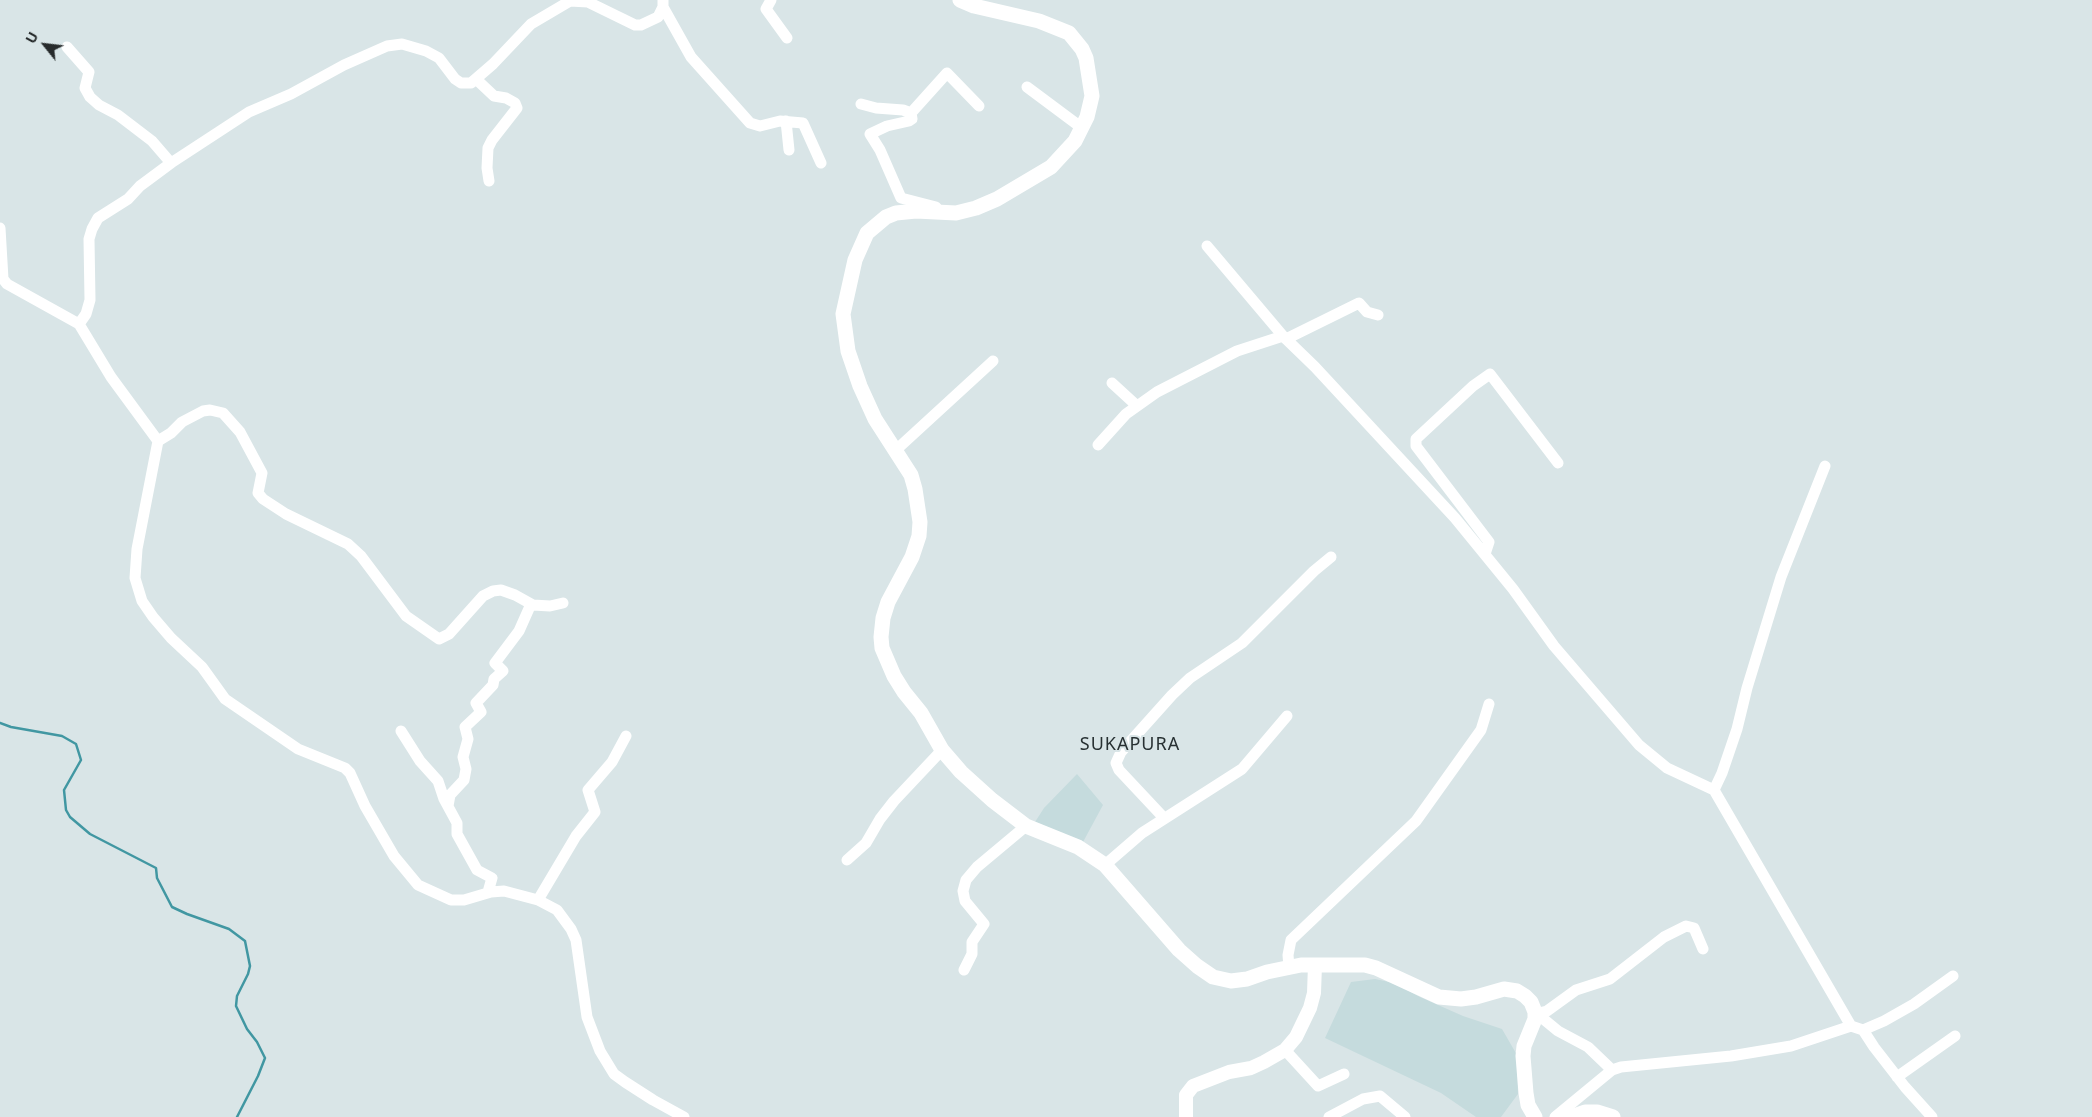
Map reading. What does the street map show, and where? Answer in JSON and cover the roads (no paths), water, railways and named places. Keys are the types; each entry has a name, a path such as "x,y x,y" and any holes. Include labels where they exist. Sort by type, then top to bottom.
{"main road":[{"path":"960,0 974,6 1039,21 1070,34 1082,49 1090,77 1091,105 1082,128 1066,152 1051,167 1036,177 984,206 965,211 896,213 877,223 863,241 847,292 843,314 844,328 854,370 875,419 911,475 920,522 919,536 912,557 888,602 883,618 881,636 882,648 886,658 904,692 921,713 942,750 961,772 992,800 1026,826 1078,847 1105,865 1179,950 1213,977 1230,982 1289,967 1364,965 1376,968 1428,993 1449,999 1476,998 1504,989 1510,989 1527,998 1535,1014 1524,1046 1523,1056 1528,1105 1535,1117"},
{"path":"1571,1117 1586,1112 1597,1112 1613,1117"}],"street":[{"path":"771,0 766,9 787,38"},
{"path":"79,324 86,314 90,300 88,254 92,229 98,218 128,199 140,186 171,164 249,112 291,94 344,65 387,46 402,44 426,51 439,58 455,79 461,83 471,83 477,80 531,24 570,1 588,2 635,25 650,22 658,17 663,4"},
{"path":"663,4 691,57 750,123 760,126 772,122 786,121 803,123 821,163"},
{"path":"67,46 89,72 84,88 90,97 99,105 118,115 152,141 171,164"},
{"path":"947,213 940,208 901,198 880,150 870,134 887,126 912,119 912,114 947,73 979,106"},
{"path":"477,80 494,96 506,98 515,103 517,108 488,148 487,168 489,181"},
{"path":"1027,87 1082,128"},
{"path":"861,104 876,108 903,110 912,114"},
{"path":"786,121 789,150"},
{"path":"0,228 3,279 7,284 79,324 111,376 158,441 137,550 134,578 142,601 153,617 171,638 202,667 225,699 298,749 345,768 350,773 365,806 394,856 418,885 451,900 464,900 488,892 504,892 538,900 557,910 571,929 579,953 587,1018 600,1051 614,1074 640,1093 684,1117"},
{"path":"1207,246 1284,338 1456,518 1559,652 1639,745 1667,768 1714,790 1851,1026"},
{"path":"1098,445 1136,405 1157,392 1237,351 1284,338 1359,303 1368,312 1378,315"},
{"path":"896,450 993,361"},
{"path":"1485,554 1489,542 1416,446 1416,439 1473,386 1490,374 1558,463"},
{"path":"1112,383 1136,405"},
{"path":"158,441 171,433 182,422 203,411 210,410 223,413 240,432 262,474 258,493 263,499 286,514 348,544 361,556 406,616 439,639 449,634 484,596 493,591 501,590 531,604 550,606 563,603"},
{"path":"1714,790 1722,774 1737,728 1747,688 1781,577 1825,466"},
{"path":"1164,818 1120,770 1116,763 1121,752 1172,695 1190,678 1242,643 1314,571 1331,557"},
{"path":"448,806 450,795 464,780 466,769 463,757 468,739 465,727 481,712 476,703 493,685 494,679 503,671 495,663 519,631 531,604"},
{"path":"1289,967 1291,940 1416,821 1481,730 1489,704"},
{"path":"1105,865 1142,833 1242,769 1288,716"},
{"path":"400,731 420,761 438,782 457,823 457,834 477,870 492,878 488,892"},
{"path":"538,900 576,836 595,812 588,790 612,762 626,736"},
{"path":"846,860 866,843 880,819 894,801 942,750"},
{"path":"964,970 972,954 972,942 984,924 965,901 966,880 977,867 1026,826"},
{"path":"1535,1014 1547,1011 1576,990 1610,979 1664,937 1686,926 1694,928 1703,949"},
{"path":"1186,1117 1186,1095 1193,1086 1229,1072 1251,1068 1285,1050 1305,1022 1310,1008 1314,993 1315,965"},
{"path":"1863,1030 1914,1004 1953,976"},
{"path":"1535,1014 1558,1031 1588,1046 1612,1070"},
{"path":"1555,1117 1612,1070 1621,1067 1731,1056 1791,1046 1851,1026 1863,1030 1897,1077 1932,1117"},
{"path":"1897,1077 1955,1036"},
{"path":"1285,1050 1318,1086 1344,1074"},
{"path":"1329,1117 1363,1099 1380,1096 1405,1117"}],"waterway":[{"path":"0,723 11,727 62,736 76,744 81,760 64,790 66,810 70,817 90,834 156,868 157,878 172,907 229,929 245,941 250,966 237,996 236,1006 247,1029 257,1042 265,1058 237,1117"}],"district":[{"name":"SUKAPURA","path":"1130,745"}]}
